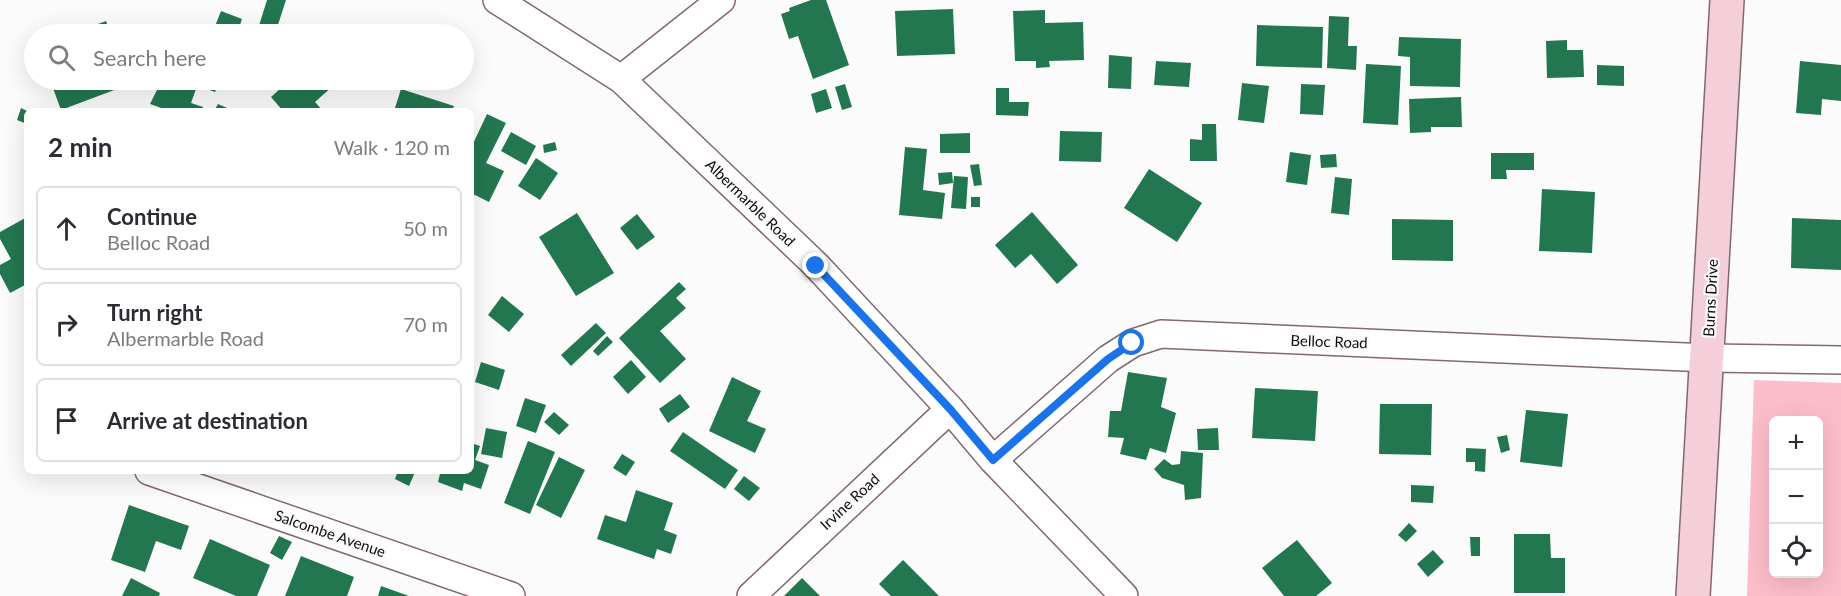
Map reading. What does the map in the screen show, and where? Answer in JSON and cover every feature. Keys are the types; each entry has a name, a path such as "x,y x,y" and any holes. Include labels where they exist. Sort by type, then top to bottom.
{"main road":[{"name":"Burns Drive","path":"1693,596 1727,0"}],"street":[{"name":"Albermarble Road","path":"496,0 621,79 816,266 950,409 993,460 1124,596"},
{"path":"621,79 721,0"},
{"name":"Belloc Road","path":"993,460 1108,359 1132,343 1161,334 1708,358 1841,360"},
{"name":"Irvine Road","path":"751,596 950,409"},
{"name":"Salcombe Avenue","path":"158,474 511,596"}],"shaded area":[{"path":"1754,380 1841,383 1841,596 1747,596"}],"building":[{"path":"267,0 286,0 278,24 260,24"},
{"path":"811,0 826,0 849,65 813,79 798,36 789,39 781,14 790,11 789,8"},
{"path":"953,9 955,54 897,56 895,11"},
{"path":"1045,10 1045,23 1083,22 1084,60 1049,61 1050,67 1036,68 1036,61 1015,61 1013,11"},
{"path":"221,11 242,19 240,24 216,24"},
{"path":"1329,16 1349,17 1348,46 1357,46 1356,70 1327,68"},
{"path":"1257,25 1323,27 1322,68 1256,66"},
{"path":"1399,37 1461,39 1460,87 1410,86 1410,57 1398,56"},
{"path":"1567,40 1567,50 1583,50 1584,77 1547,78 1546,41"},
{"path":"1109,55 1132,57 1131,89 1108,88"},
{"path":"1156,61 1191,63 1189,87 1154,85"},
{"path":"1800,61 1841,65 1841,101 1822,99 1821,115 1796,113"},
{"path":"1366,64 1401,66 1398,125 1363,123"},
{"path":"1597,65 1624,66 1624,86 1597,85"},
{"path":"1242,83 1269,86 1264,123 1238,120"},
{"path":"845,84 852,107 842,110 835,87"},
{"path":"1301,84 1325,85 1323,115 1300,114"},
{"path":"996,88 1009,88 1009,102 1029,102 1028,116 996,115"},
{"path":"826,89 832,108 816,113 811,94"},
{"path":"54,90 114,90 66,108 60,108"},
{"path":"157,90 196,90 191,103 203,107 161,108 150,104"},
{"path":"279,90 328,90 315,102 320,108 280,108 271,97"},
{"path":"401,90 454,106 453,108 395,108"},
{"path":"1461,97 1462,127 1431,127 1431,132 1410,133 1409,99"},
{"path":"218,104 227,108 216,108"},
{"path":"21,108 24,110 24,123 17,120"},
{"path":"487,114 506,123 486,163 504,171 489,202 474,194 474,142"},
{"path":"1202,124 1216,124 1217,161 1190,161 1190,139 1202,140"},
{"path":"1060,131 1102,132 1101,162 1059,161"},
{"path":"511,132 536,146 526,165 501,151"},
{"path":"970,133 970,153 940,153 940,134"},
{"path":"555,142 557,150 544,153 543,145"},
{"path":"905,147 927,149 923,190 945,193 942,219 899,215"},
{"path":"1290,152 1311,155 1307,185 1286,182"},
{"path":"1491,153 1534,153 1534,170 1506,170 1507,179 1491,179"},
{"path":"1336,154 1337,167 1321,168 1320,155"},
{"path":"536,158 558,173 540,200 518,186"},
{"path":"979,164 982,185 974,186 970,165"},
{"path":"1149,169 1202,203 1177,242 1124,208"},
{"path":"952,172 953,183 939,185 938,173"},
{"path":"954,176 968,177 966,209 951,208"},
{"path":"1335,177 1352,179 1349,215 1331,213"},
{"path":"1542,189 1595,192 1592,253 1539,251"},
{"path":"971,197 980,197 980,207 971,207"},
{"path":"1032,212 1078,265 1057,284 1031,254 1015,268 995,245"},
{"path":"577,213 614,273 576,296 539,237"},
{"path":"637,214 655,237 637,250 620,228"},
{"path":"1792,218 1841,220 1841,270 1791,268"},
{"path":"24,219 24,286 10,293 0,274 0,265 11,259 0,239 0,232"},
{"path":"1392,219 1453,220 1453,261 1392,260"},
{"path":"679,282 686,289 676,298 686,308 660,331 686,359 660,383 619,338"},
{"path":"502,296 524,314 509,332 488,315"},
{"path":"596,323 606,333 571,366 561,355"},
{"path":"607,336 613,342 598,356 593,351"},
{"path":"631,360 646,377 628,394 613,377"},
{"path":"481,362 505,370 499,390 475,382"},
{"path":"1128,372 1167,378 1161,407 1176,413 1166,453 1150,448 1146,460 1120,454 1124,438 1108,437 1110,411 1121,411"},
{"path":"732,377 761,391 747,421 766,429 755,453 709,431"},
{"path":"1255,388 1318,391 1315,441 1252,438"},
{"path":"680,394 690,407 668,423 659,409"},
{"path":"525,398 546,405 536,433 516,426"},
{"path":"1380,404 1432,404 1431,455 1379,454"},
{"path":"1526,410 1568,414 1562,467 1520,462"},
{"path":"554,412 569,425 559,435 544,422"},
{"path":"486,428 507,432 502,458 481,454"},
{"path":"1218,428 1219,450 1198,450 1197,429"},
{"path":"683,432 738,470 725,489 670,451"},
{"path":"1507,435 1510,450 1501,453 1497,437"},
{"path":"528,441 555,452 530,514 504,503"},
{"path":"474,444 480,446 475,460 489,465 481,489 464,483 462,491 438,482 440,474 474,474"},
{"path":"1466,448 1486,449 1485,472 1475,471 1475,462 1466,462"},
{"path":"1181,451 1203,453 1201,498 1185,500 1184,485 1162,478 1154,469 1164,459 1172,465 1180,464"},
{"path":"622,454 635,462 626,476 613,468"},
{"path":"559,457 585,470 561,518 536,505"},
{"path":"397,474 414,474 409,486 395,479"},
{"path":"744,476 760,488 749,501 734,489"},
{"path":"1411,485 1434,486 1433,503 1411,502"},
{"path":"636,490 673,503 664,530 677,535 671,554 657,549 654,559 597,539 605,515 626,522"},
{"path":"129,505 189,526 181,550 156,541 145,572 111,560"},
{"path":"1409,523 1417,531 1406,542 1398,535"},
{"path":"1514,534 1550,534 1551,558 1565,558 1565,593 1514,593"},
{"path":"279,536 292,542 282,560 270,553"},
{"path":"1470,537 1480,537 1480,556 1471,556"},
{"path":"210,539 270,565 257,596 236,596 193,578"},
{"path":"1297,540 1332,583 1316,596 1284,596 1262,568"},
{"path":"1433,550 1444,562 1428,577 1417,564"},
{"path":"301,556 354,577 347,596 285,596"},
{"path":"903,560 939,596 891,596 879,584"},
{"path":"131,578 160,593 159,596 122,596"},
{"path":"802,578 820,596 784,596"},
{"path":"381,586 409,596 378,596"}],"route":[{"path":"816,266 950,409 993,460 1108,359 1132,343"}]}
